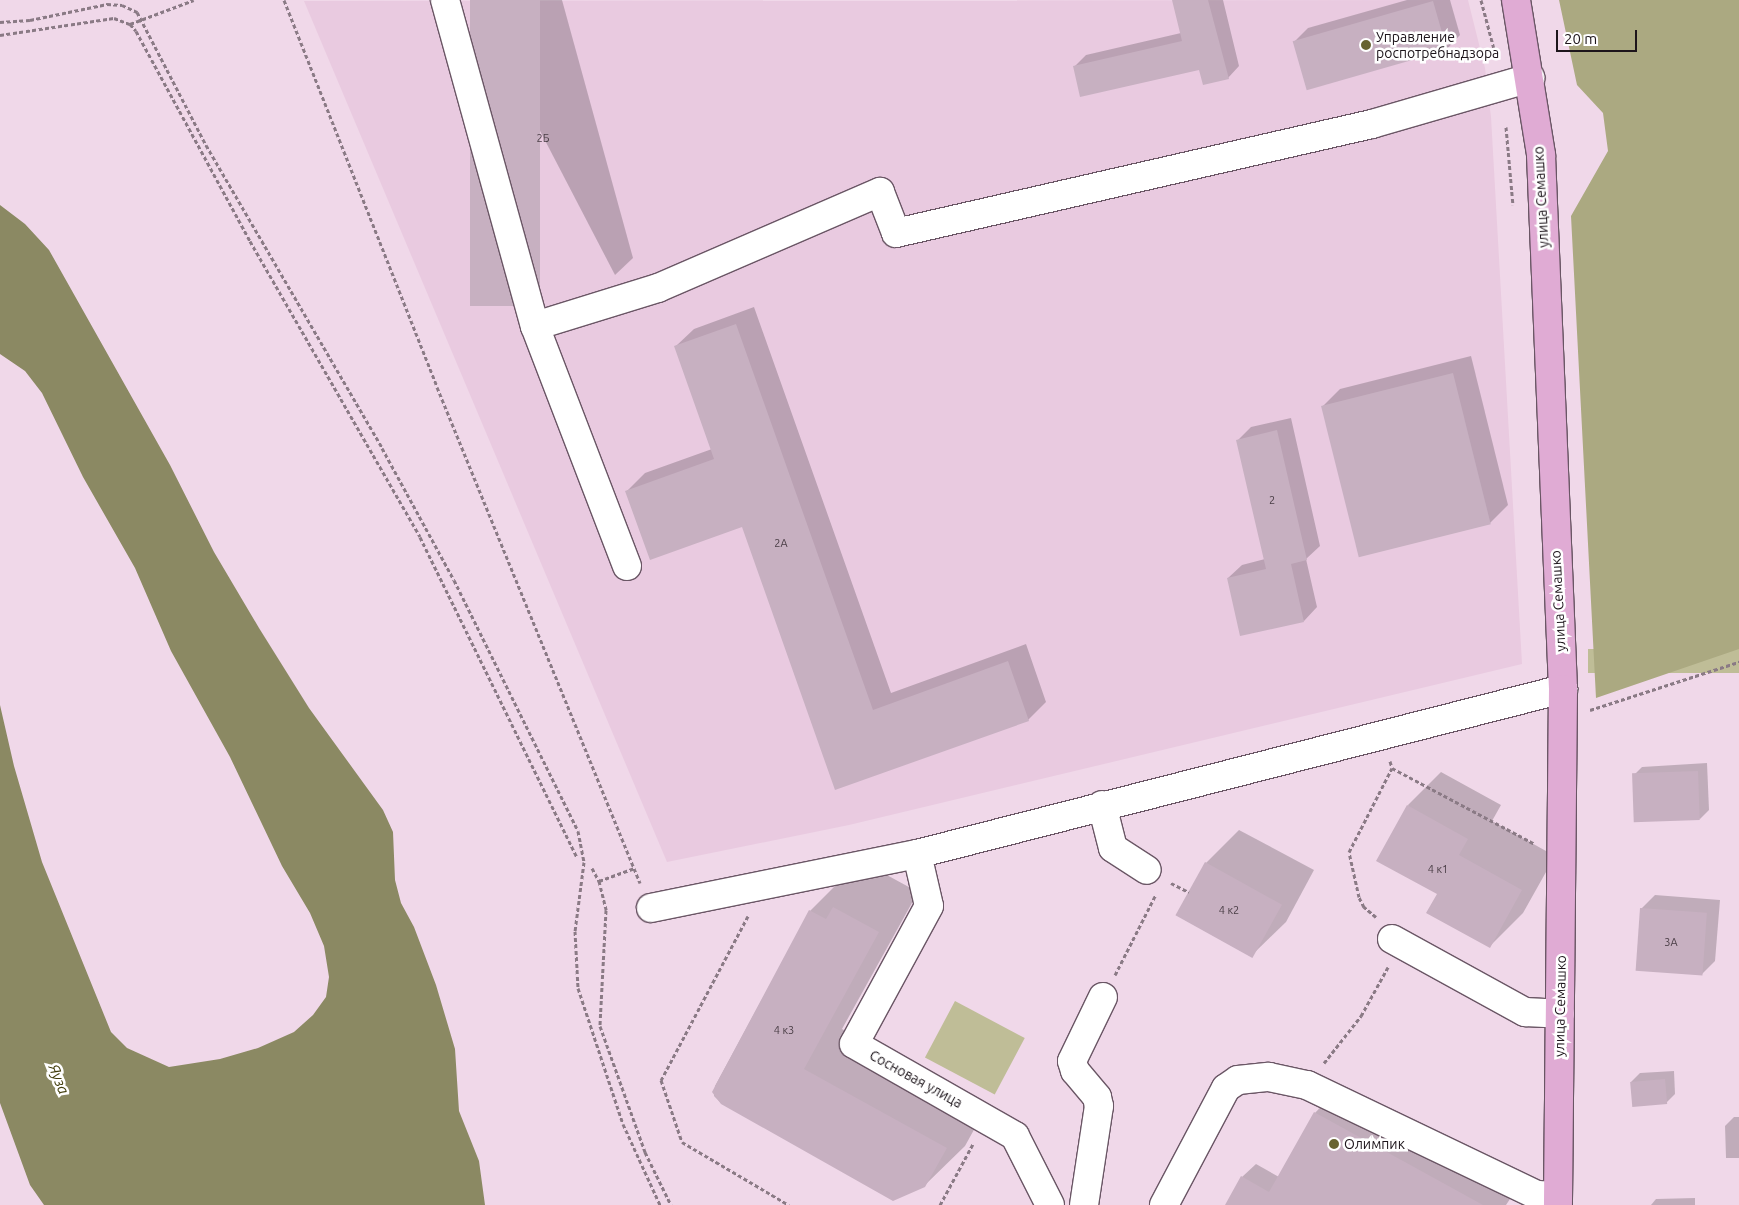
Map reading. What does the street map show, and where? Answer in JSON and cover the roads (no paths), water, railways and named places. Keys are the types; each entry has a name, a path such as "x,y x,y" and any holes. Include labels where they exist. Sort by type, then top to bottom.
{"main road":[{"name":"улица Семашко","path":"1516,0 1541,155 1563,689 1558,1201"}],"street":[{"path":"445,0 535,326 627,566"},
{"path":"535,326 658,288 880,192 896,233 1372,124 1530,78"},
{"path":"651,908 917,854 1102,805 1563,689"},
{"path":"1102,805 1113,848 1153,879"},
{"name":"Сосновая улица","path":"917,854 929,906 854,1044 1008,1131 1019,1142 1050,1205"},
{"path":"1396,941 1525,1012 1560,1014"},
{"path":"1084,1205 1098,1106 1097,1097 1075,1071 1072,1061 1104,997"},
{"path":"1164,1205 1232,1082 1270,1077 1307,1086 1537,1195 1558,1201"}],"water":[{"name":"Яуза","path":"0,205 25,224 49,250 170,465 214,552 259,628 309,708 383,810 393,832 395,880 401,903 414,927 436,985 455,1049 459,1111 479,1161 485,1205 44,1205 30,1185 0,1103 0,705 14,766 42,862 111,1032 127,1048 169,1067 220,1059 258,1048 294,1032 313,1015 326,997 329,977 324,946 310,913 282,866 230,757 171,651 135,568 83,477 42,393 25,371 0,354"}],"place":[{"name":"Управление роспотребнадзора","path":"1366,45"},
{"name":"Олимпик","path":"1334,1144"}]}
